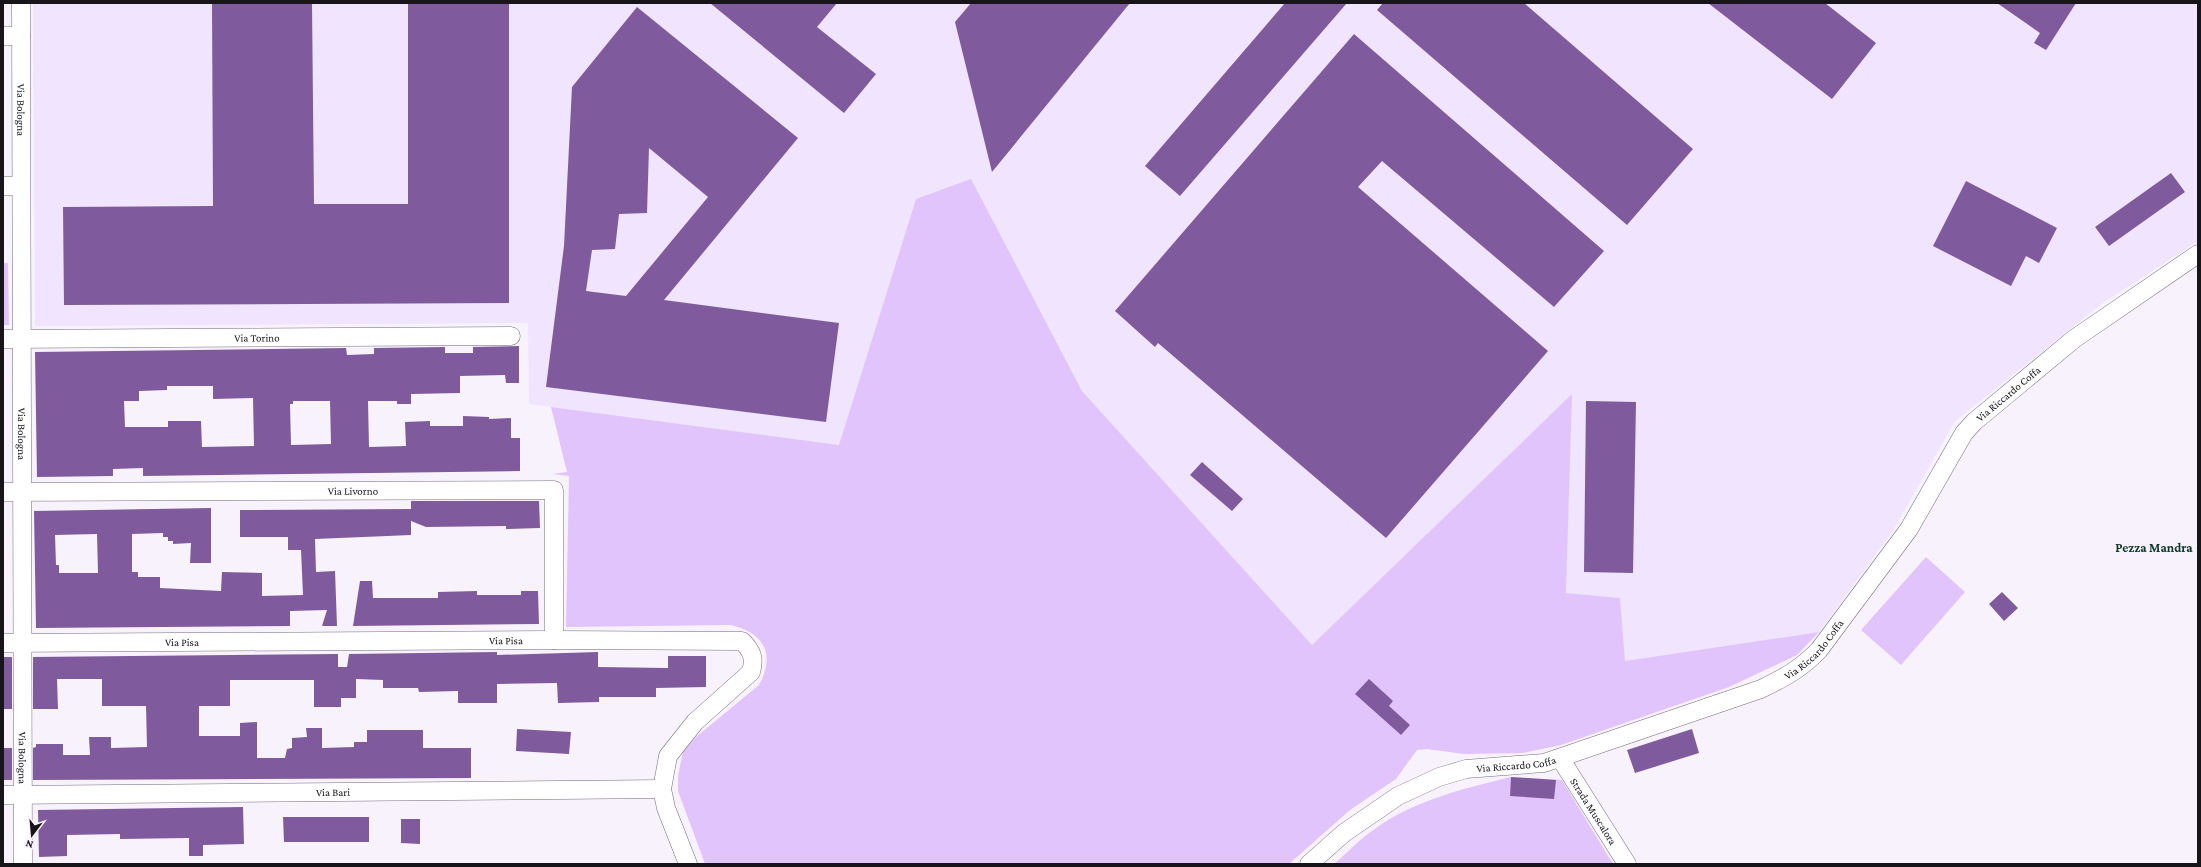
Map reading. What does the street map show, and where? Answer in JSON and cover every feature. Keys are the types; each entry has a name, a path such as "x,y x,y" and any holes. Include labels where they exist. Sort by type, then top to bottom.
{"street":[{"name":"Via Bologna","path":"21,3 23,864"},
{"path":"3,36 21,36"},
{"path":"3,186 21,186"},
{"name":"Via Riccardo Coffa","path":"1309,864 1344,833 1398,796 1439,777 1466,769 1544,764 1761,689 1791,675 1806,664 1819,650 1909,529 1964,433 1974,422 2074,339 2198,254"},
{"name":"Via Torino","path":"3,339 511,336"},
{"name":"Via Livorno","path":"3,492 554,490 554,640"},
{"name":"Via Pisa","path":"3,643 554,640 742,641 752,651 754,662 751,672 695,722 668,756 662,789 666,808 688,864"},
{"name":"Strada Muscalora","path":"1560,758 1628,864"},
{"name":"Via Bari","path":"3,795 662,789"}],"shaded area":[{"path":"33,3 2198,3 2198,241 2100,305 1955,421 1894,529 1819,632 1625,661 1620,598 1566,593 1571,395 1312,645 1082,391 971,180 916,199 840,445 529,404 528,323 35,326"},
{"path":"971,179 1082,391 1312,645 1572,394 1566,593 1620,598 1625,661 1819,632 1797,655 1729,687 1561,745 1523,753 1464,754 1427,749 1417,750 1396,779 1350,810 1289,864 705,864 678,791 678,776 683,751 696,737 759,685 764,674 766,664 764,646 752,633 731,625 566,627 569,476 552,474 567,472 551,407 839,445 916,199"},
{"path":"3,263 8,263 9,325 3,325"},
{"path":"1926,557 1965,592 1901,665 1861,630"},
{"path":"1511,777 1562,780 1613,864 1334,864 1370,832 1391,818 1407,810 1441,796"}],"building":[{"path":"212,3 312,3 314,204 408,204 408,3 509,3 509,303 64,305 63,207 213,206"},
{"path":"710,3 837,3 817,27 876,74 844,113"},
{"path":"971,3 1130,3 992,172 955,22"},
{"path":"1285,3 1347,3 1180,196 1145,166"},
{"path":"1383,3 1524,3 1693,149 1627,225 1377,10"},
{"path":"1708,3 1825,3 1876,43 1832,99"},
{"path":"1997,3 2076,3 2046,50 2034,43 2040,33"},
{"path":"637,7 798,138 664,300 839,323 826,422 546,387 564,246 572,87","holes":["649,148 708,197 626,296 586,291 592,250 615,249 619,214 647,213"]},
{"path":"1354,34 1604,251 1554,307 1382,161 1358,187 1548,351 1386,538 1158,343 1155,347 1115,311"},
{"path":"2171,173 2185,192 2109,246 2095,227"},
{"path":"1966,181 2057,228 2039,263 2026,256 2011,286 1933,246"},
{"path":"519,346 519,383 506,383 505,375 460,376 460,393 411,394 411,404 397,404 397,401 368,401 369,447 406,446 405,422 430,421 430,426 463,426 463,416 489,417 489,419 511,418 511,438 520,438 520,471 143,476 143,468 113,469 113,476 37,477 35,352 346,348 347,355 374,354 374,348 445,347 445,353 473,353 473,347","holes":["167,386 213,386 213,399 253,398 254,446 202,447 201,421 168,421 168,427 125,427 124,401 139,401 139,391 167,390","293,401 330,401 331,444 291,445 290,404 293,404"]},
{"path":"1586,401 1636,402 1633,573 1584,572"},
{"path":"1202,462 1243,499 1232,511 1190,475"},
{"path":"411,501 539,501 540,528 506,529 506,526 426,527 411,521 411,535 315,539 316,572 335,571 337,626 322,626 327,610 290,611 290,626 36,628 34,511 211,508 211,563 190,563 191,543 173,544 173,541 168,541 168,537 163,537 163,533 132,534 132,572 138,572 138,577 160,577 160,588 221,591 222,572 262,573 262,596 303,595 301,550 288,550 288,537 240,537 240,510 411,509","holes":["97,534 98,573 59,573 59,565 56,565 55,535"]},
{"path":"360,581 372,581 373,598 438,598 438,592 477,591 477,595 521,595 521,591 538,591 539,624 353,626"},
{"path":"2002,592 2018,608 2004,621 1989,604"},
{"path":"497,652 497,655 598,652 598,667 668,668 668,656 706,656 706,687 656,688 656,697 599,697 599,702 558,703 557,683 497,684 497,703 458,703 458,691 419,692 418,688 383,688 383,680 356,679 356,698 341,698 341,707 314,707 314,680 230,680 230,706 199,706 199,736 240,736 240,723 257,722 257,758 285,758 287,749 292,748 292,738 307,737 306,728 322,728 322,748 354,747 354,742 367,742 367,730 423,730 423,748 471,748 471,778 33,780 33,748 36,747 36,744 63,744 63,755 90,755 89,737 111,737 111,748 147,747 146,706 102,706 102,679 57,679 58,709 33,709 33,657 338,654 338,667 347,667 349,654"},
{"path":"3,657 12,657 12,709 3,709"},
{"path":"1369,679 1393,701 1389,706 1410,725 1401,735 1355,694"},
{"path":"517,729 571,732 569,754 516,751"},
{"path":"1692,729 1699,753 1635,773 1627,750"},
{"path":"3,748 12,748 12,780 3,780"},
{"path":"1511,777 1556,780 1554,799 1510,796"},
{"path":"243,807 244,844 203,845 203,856 189,856 189,838 120,839 120,834 67,835 67,856 39,857 38,810"},
{"path":"283,817 369,817 369,842 284,842"},
{"path":"401,819 420,819 420,844 401,843"}],"district":[{"name":"Pezza Mandra","path":"2154,547"}]}
